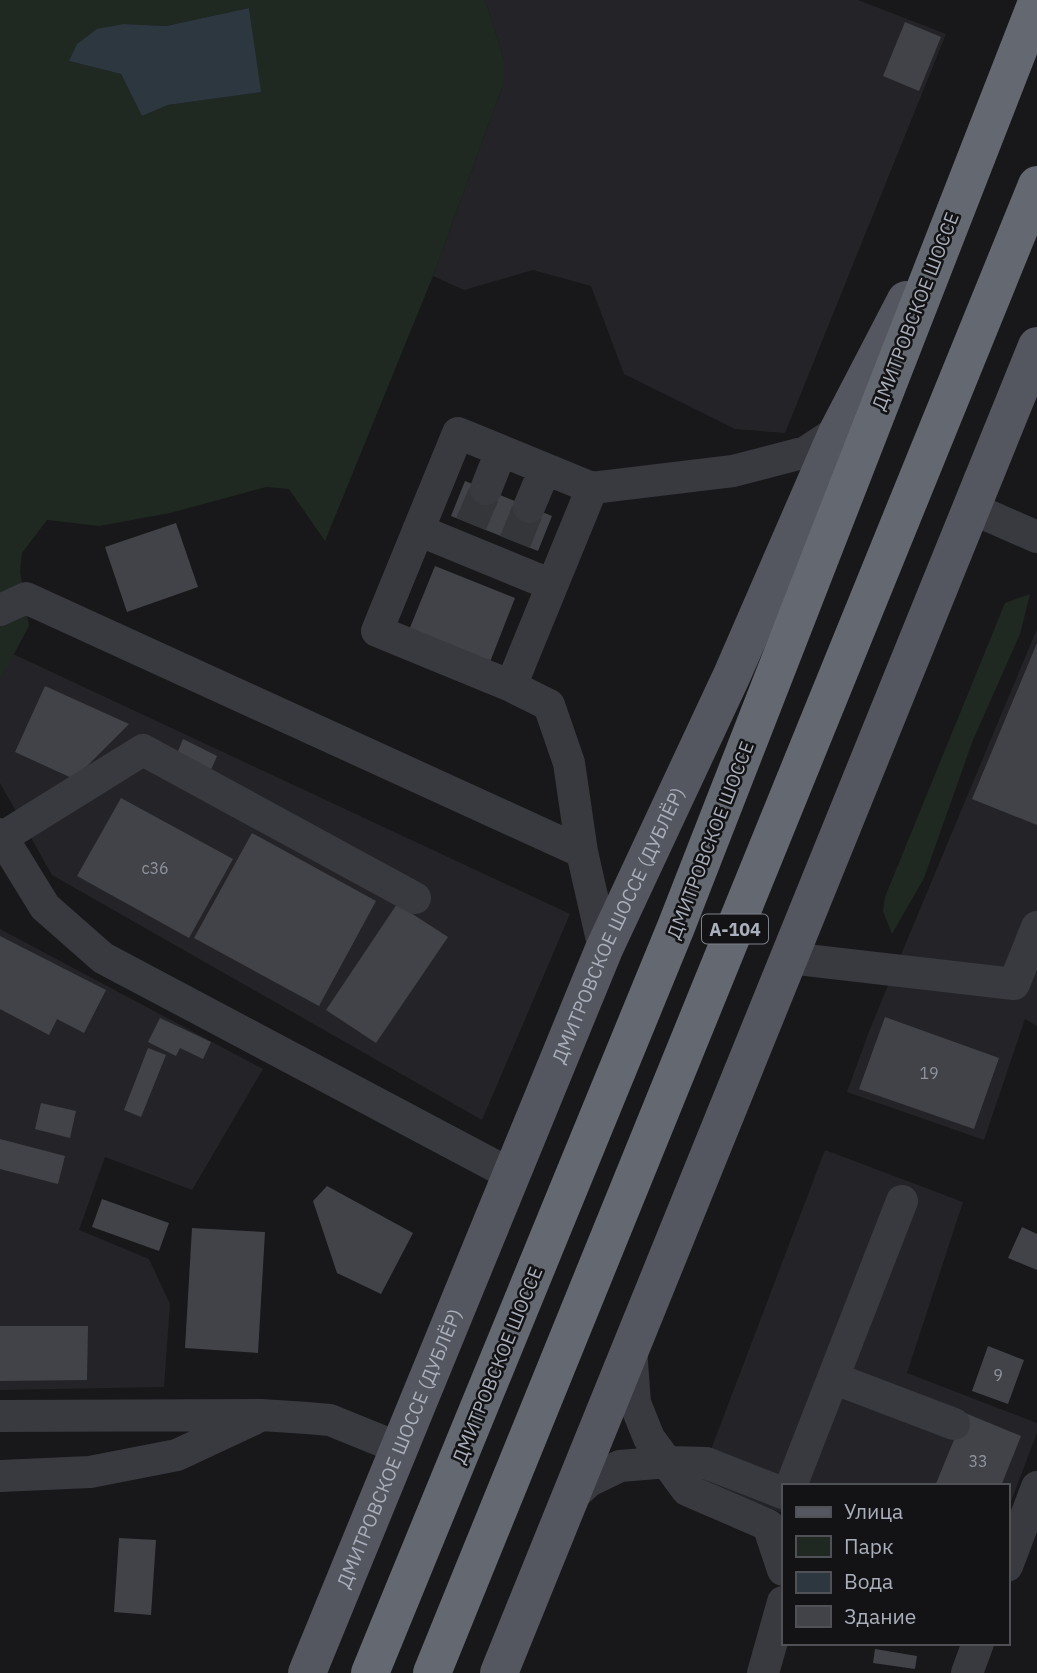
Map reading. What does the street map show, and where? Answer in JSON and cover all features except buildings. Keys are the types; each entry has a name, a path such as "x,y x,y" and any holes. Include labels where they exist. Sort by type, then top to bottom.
{"highway":[{"name":"ДМИТРОВСКОЕ ШОССЕ","path":"370,1673 676,927 1037,2"},
{"name":"А-104","path":"432,1673 1037,185"}],"main road":[{"name":"ДМИТРОВСКОЕ ШОССЕ (ДУБЛЁР)","path":"307,1673 604,949 732,675 838,431 961,192"},
{"path":"499,1673 1037,346"}],"street":[{"path":"604,949 582,852 569,762 549,705 511,686 377,631 458,433 592,488 733,471 806,452 838,431"},
{"path":"486,489 501,451"},
{"path":"529,507 545,468"},
{"path":"511,686 592,488"},
{"path":"971,508 1037,537"},
{"path":"418,530 467,536 510,554 552,585"},
{"path":"0,610 26,598 582,852"},
{"path":"415,898 143,750 1,836 45,907 103,958 512,1175"},
{"path":"789,958 1014,984 1037,927"},
{"path":"792,1484 902,1200"},
{"path":"631,1349 635,1403 649,1438 687,1490 768,1525 782,1567"},
{"path":"833,1378 954,1424"},
{"path":"0,1476 90,1472 177,1455 261,1415"},
{"path":"0,1416 261,1415 330,1420 398,1448"},
{"path":"569,1499 589,1481 620,1466 668,1462 706,1463 782,1493"},
{"path":"1009,1561 1037,1487"},
{"path":"763,1673 782,1606"},
{"path":"967,1673 977,1645"}],"shaded area":[{"path":"485,0 858,0 946,34 785,433 735,429 624,374 591,286 533,270 464,290 433,276 504,82 504,59"},
{"path":"1037,629 1037,1026 1025,1019 984,1140 847,1092 870,1029"},
{"path":"13,654 570,914 482,1120 52,875 0,783 0,680"},
{"path":"0,929 263,1069 192,1190 105,1157 79,1230 149,1259 170,1304 164,1387 0,1390"},
{"path":"825,1150 963,1202 907,1373 1037,1423 1037,1433 1009,1507 1009,1484 782,1484 782,1513 699,1481"}],"green space":[{"path":"0,0 485,0 504,59 504,82 433,276 325,541 289,489 266,487 170,513 99,526 47,520 22,553 20,571 29,626 0,680","holes":["249,8 260,92 168,105 142,116 121,74 69,61 124,24 166,26"]},
{"path":"1030,594 1020,634 973,740 924,878 892,934 883,911 885,897 1005,603"}],"water":[{"path":"249,8 261,92 168,105 142,116 121,74 69,61 77,44 97,29 124,24 166,26"}],"tunnel":[{"path":"471,524 486,489"},
{"path":"515,542 529,507"}]}
